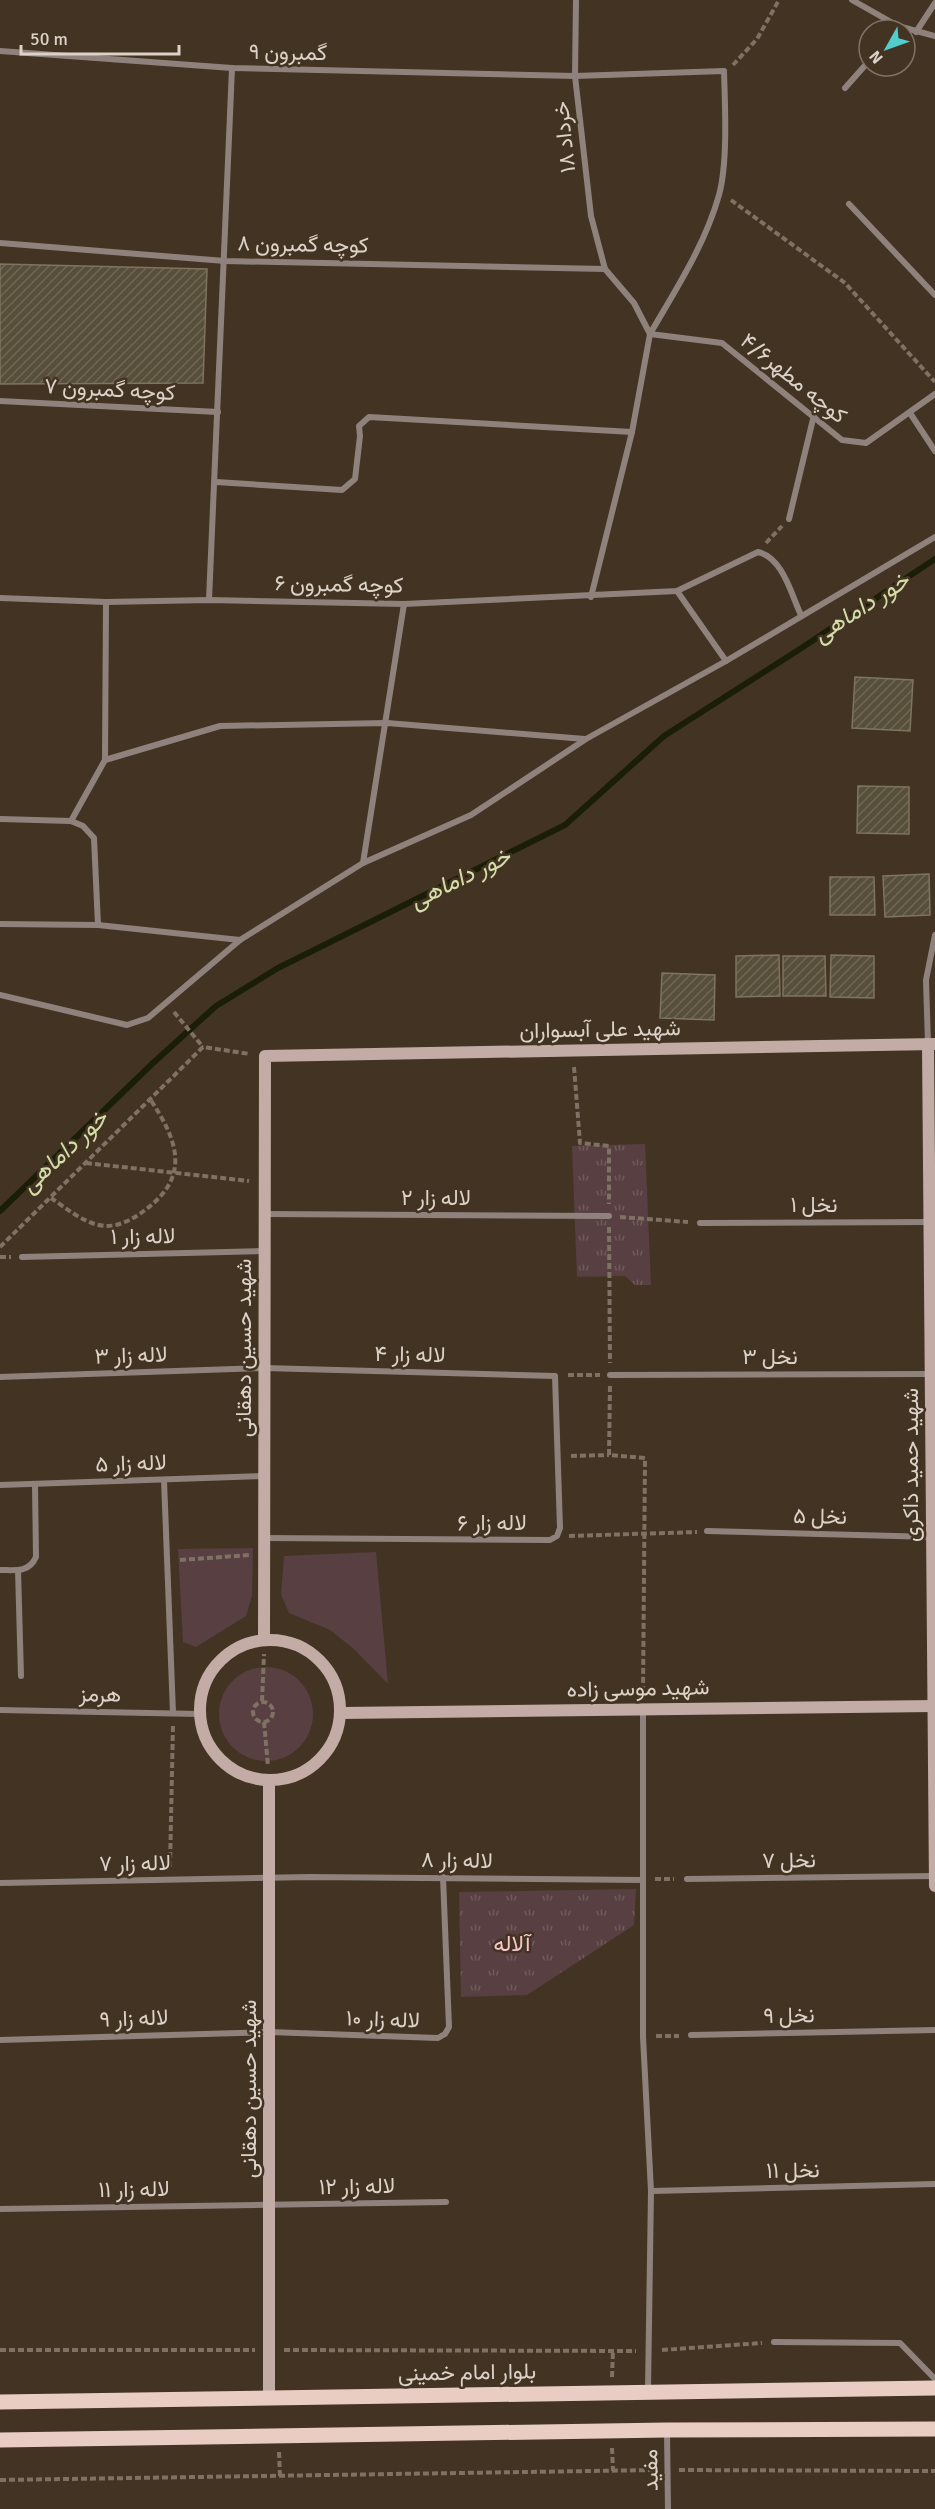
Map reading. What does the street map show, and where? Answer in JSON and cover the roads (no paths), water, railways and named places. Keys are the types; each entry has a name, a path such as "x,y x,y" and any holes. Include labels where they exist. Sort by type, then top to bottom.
{"main road":[{"name":"بلوار امام خمینی","path":"0,2402 268,2399 648,2390 935,2388"},
{"path":"0,2440 667,2430 935,2429"}],"street":[{"name":"خرداد ۱۸","path":"576,0 575,76 591,216 605,269"},
{"path":"852,0 881,18"},
{"path":"917,30 935,3"},
{"path":"917,32 935,36"},
{"name":"گمبرون ۹","path":"0,51 232,68 575,76 724,71 725,125 720,193 697,251 650,334"},
{"path":"209,600 216,482 232,68"},
{"path":"845,88 857,74"},
{"path":"849,204 935,295"},
{"name":"کوچه گمبرون ۸","path":"0,243 225,261 605,269"},
{"path":"591,597 632,432 650,334 634,303 605,269"},
{"name":"کوچه مطهر۴/۶","path":"650,334 722,343 842,440 866,443 935,394"},
{"name":"کوچه گمبرون ۷","path":"0,401 218,412"},
{"path":"910,413 935,451"},
{"path":"789,519 813,415"},
{"path":"216,482 342,490 355,479 359,426 369,417 632,432"},
{"path":"0,995 127,1025 148,1018 240,940 363,863 471,815 586,739 726,661 935,537"},
{"path":"726,661 677,591 758,552 769,555 777,563 801,615"},
{"name":"کوچه گمبرون ۶","path":"0,598 106,602 209,600 404,604 591,597 677,591"},
{"path":"71,820 105,760 106,602"},
{"path":"363,863 387,723 404,604"},
{"path":"105,760 220,726 387,723 586,739"},
{"path":"0,819 71,820 83,826 94,838 98,925"},
{"path":"0,924 98,925 240,940"},
{"path":"932,1044 926,980 935,935"},
{"name":"شهید علی آبسواران","path":"265,1056 932,1044"},
{"name":"شهید حمید ذاکری","path":"932,1044 935,1886"},
{"name":"شهید حسین دهقانی","path":"264,1639 265,1056"},
{"name":"لاله زار ۲","path":"264,1214 609,1216"},
{"name":"نخل ۱","path":"700,1223 932,1222"},
{"name":"لاله زار ۱","path":"22,1257 264,1251"},
{"name":"لاله زار ۴","path":"264,1368 555,1376"},
{"name":"لاله زار ۳","path":"0,1377 264,1368"},
{"name":"نخل ۳","path":"610,1375 933,1374"},
{"name":"لاله زار ۶","path":"264,1538 550,1540 556,1536 560,1528 555,1376"},
{"name":"لاله زار ۵","path":"0,1485 264,1476"},
{"path":"164,1480 173,1713"},
{"path":"0,1570 29,1568 36,1557 35,1485"},
{"name":"نخل ۵","path":"707,1531 933,1537"},
{"path":"18,1570 21,1676"},
{"path":"264,1639 287,1641 309,1651 327,1667 338,1689 341,1713 336,1737 323,1757 305,1772 269,1780 258,1780 235,1772 217,1758 205,1739 199,1714 200,1694 208,1673 223,1656 242,1644 264,1639"},
{"name":"شهید موسی زاده","path":"341,1713 934,1706"},
{"path":"643,1709 643,2037 651,2191 648,2390"},
{"name":"هرمز","path":"0,1710 199,1714"},
{"name":"شهید حسین دهقانی","path":"268,2399 269,1780"},
{"name":"نخل ۷","path":"687,1879 935,1876"},
{"name":"لاله زار ۸","path":"270,1878 443,1877 643,1880"},
{"name":"لاله زار ۱۰","path":"269,2032 438,2038 445,2034 449,2027 443,1877"},
{"name":"لاله زار ۷","path":"0,1883 270,1878"},
{"name":"نخل ۹","path":"691,2035 935,2030"},
{"name":"لاله زار ۹","path":"0,2040 269,2032"},
{"name":"نخل ۱۱","path":"651,2191 935,2184"},
{"name":"لاله زار ۱۲","path":"269,2205 446,2202"},
{"name":"لاله زار ۱۱","path":"0,2209 269,2205"},
{"path":"774,2342 900,2343 935,2379"},
{"name":"مفید","path":"667,2430 668,2509"}],"waterway":[{"name":"خور داماهی","path":"0,1211 153,1063 216,1006 278,968 565,825 664,736 935,559"}],"park label":[{"name":"آلاله","path":"512,1943"}]}
